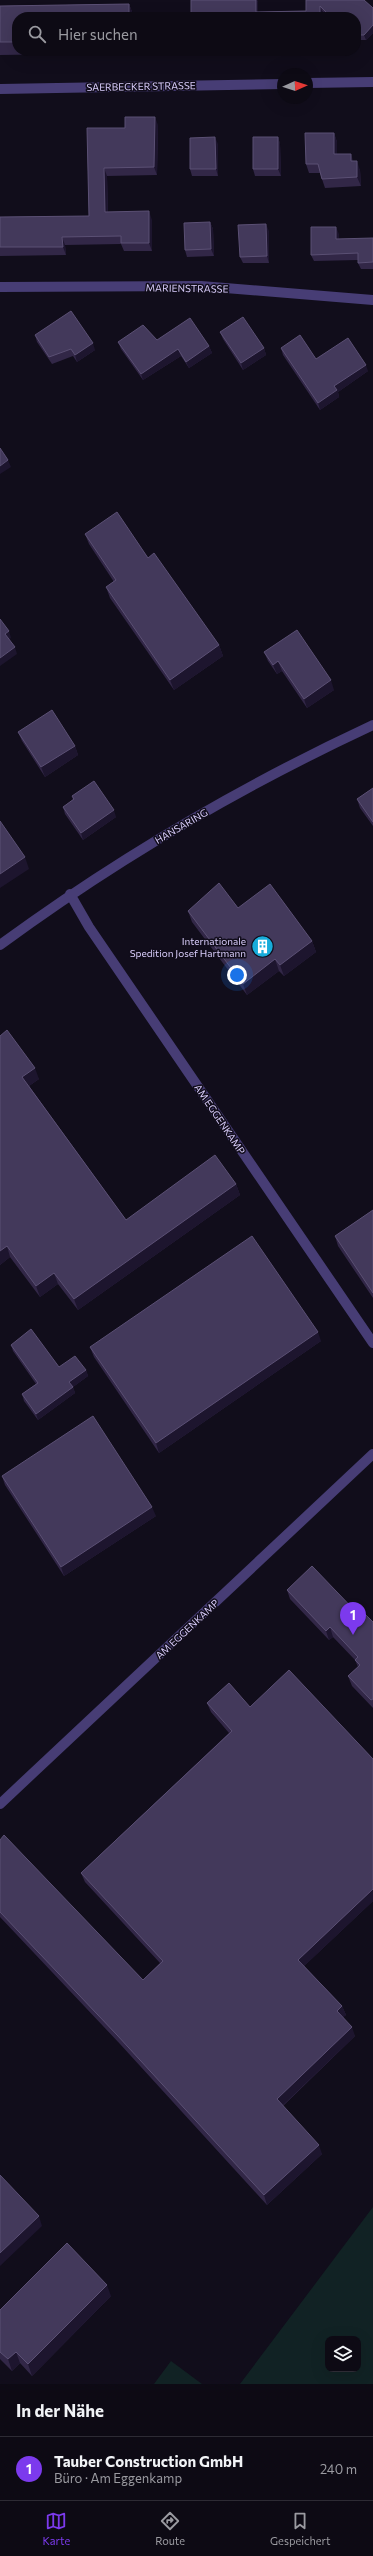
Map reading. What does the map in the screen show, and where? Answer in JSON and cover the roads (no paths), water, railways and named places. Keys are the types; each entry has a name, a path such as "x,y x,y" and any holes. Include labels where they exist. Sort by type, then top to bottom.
{"street":[{"path":"313,83 373,82"},
{"name":"SAERBECKER STRASSE","path":"0,89 277,84"},
{"name":"MARIENSTRASSE","path":"0,287 201,286 373,300"},
{"name":"HANSARING","path":"0,945 70,894 180,826 303,759 373,725"},
{"name":"AM EGGENKAMP","path":"70,894 89,927 373,1343"},
{"name":"AM EGGENKAMP","path":"0,1804 373,1454"}],"place":[{"name":"Internationale Spedition Josef Hartmann","path":"262,947"},
{"name":"Tauber Construction GmbH","path":"353,1635"}]}
